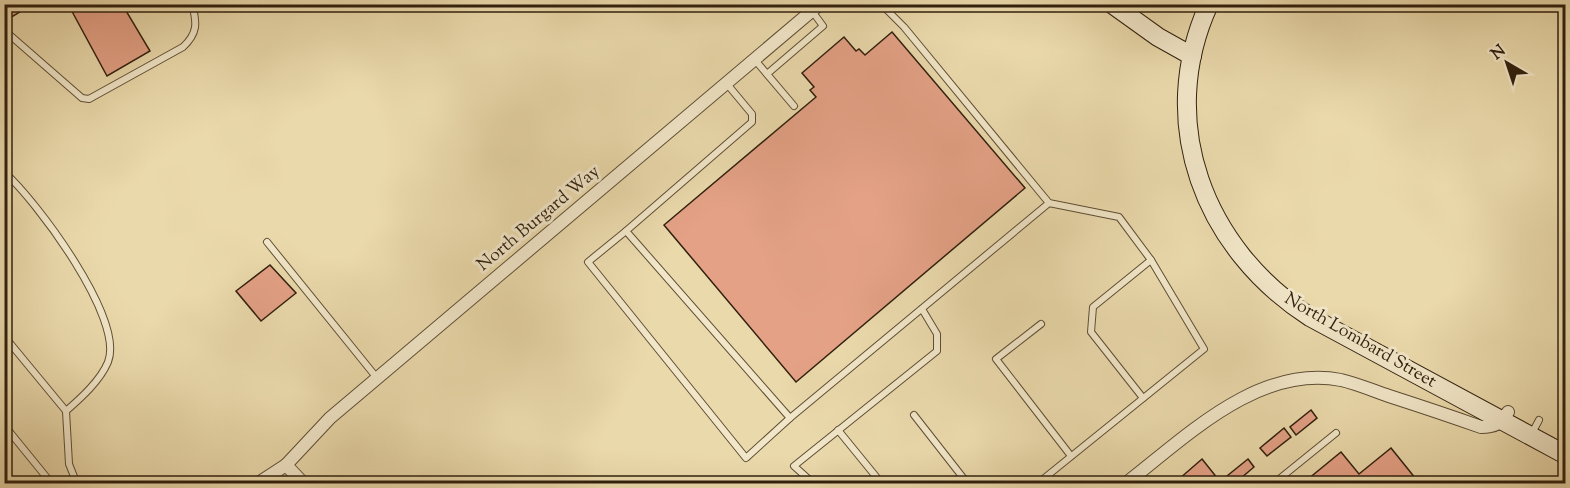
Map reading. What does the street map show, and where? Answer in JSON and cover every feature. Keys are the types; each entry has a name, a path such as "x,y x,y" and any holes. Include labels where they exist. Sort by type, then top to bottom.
{"main road":[{"path":"1112,4 1158,37 1192,56"},
{"name":"North Lombard Street","path":"1209,4 1192,56 1186,103 1191,150 1209,204 1240,257 1262,281 1298,309 1449,392 1506,416 1531,436 1566,455"}],"street":[{"name":"North Burgard Way","path":"257,483 286,465 315,432 816,8"},
{"path":"1125,483 1217,415 1253,393 1277,384 1309,379 1342,381 1481,427 1495,425 1506,416"},
{"path":"286,465 303,483"}],"lane":[{"path":"4,30 82,98 89,99 183,47 192,39 197,26 192,4"},
{"path":"881,4 904,27 1049,203 1119,217 1151,260 1204,349 1037,483"},
{"path":"767,74 823,26 816,8"},
{"path":"755,60 794,106"},
{"path":"727,84 753,114 752,122 588,262 746,458 790,418 1049,203"},
{"path":"4,172 51,229 92,288 108,334 109,361 84,396 66,411"},
{"path":"626,231 790,418"},
{"path":"267,242 378,378"},
{"path":"1143,398 1091,332 1093,308 1151,260"},
{"path":"814,483 794,466 937,351 937,334 922,309"},
{"path":"1041,324 996,359 1071,456"},
{"path":"4,336 66,411 69,464 77,483"},
{"path":"1437,412 1449,392"},
{"path":"914,415 968,483"},
{"path":"1531,436 1539,420"},
{"path":"4,425 52,483"},
{"path":"838,430 882,483"},
{"path":"1275,483 1336,434"}],"building":[{"path":"4,4 33,4 10,18"},
{"path":"68,4 122,4 150,51 107,76"},
{"path":"892,32 1025,188 796,382 664,225 816,97 810,90 814,87 802,73 844,37 856,51 859,49 865,55"},
{"path":"270,265 296,293 261,321 236,291"},
{"path":"1311,410 1317,418 1296,435 1290,427"},
{"path":"1284,428 1291,437 1267,456 1260,448"},
{"path":"1391,448 1420,484 1302,484 1341,452 1359,474"},
{"path":"1202,459 1222,484 1183,484 1179,479"},
{"path":"1248,459 1254,467 1234,484 1226,484 1222,480"}]}
